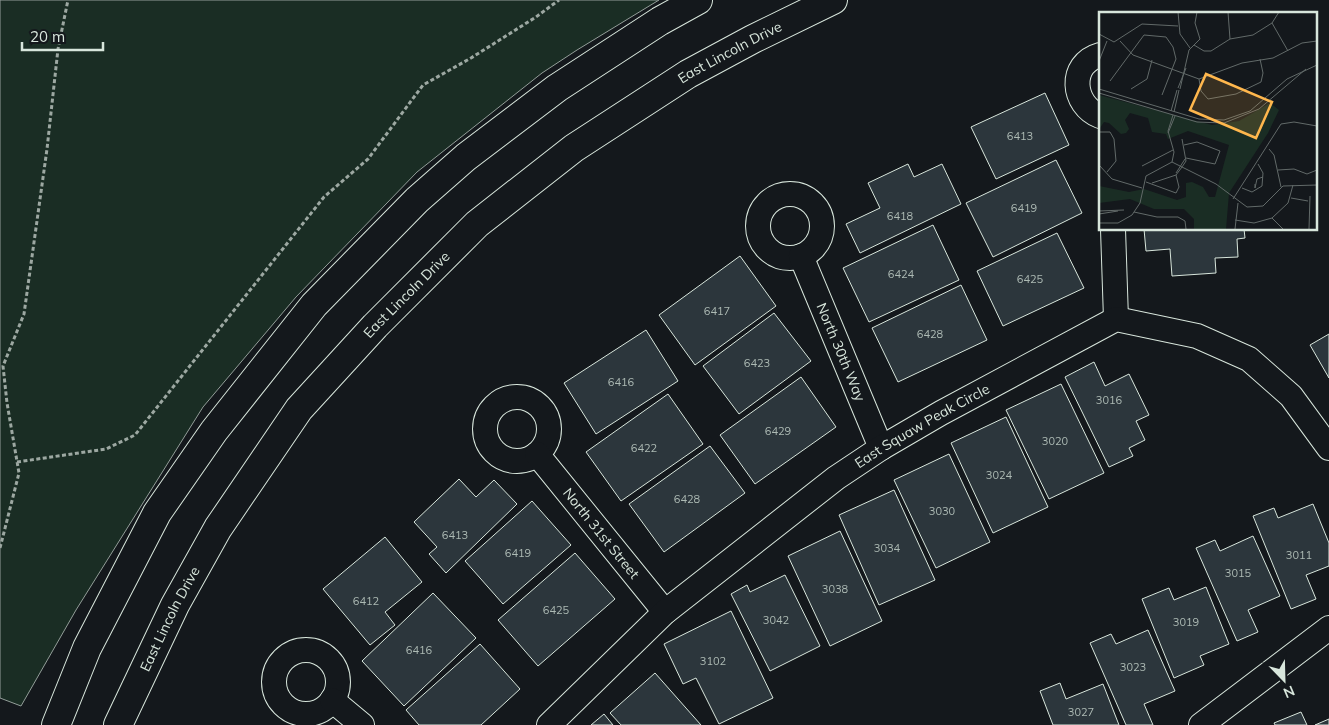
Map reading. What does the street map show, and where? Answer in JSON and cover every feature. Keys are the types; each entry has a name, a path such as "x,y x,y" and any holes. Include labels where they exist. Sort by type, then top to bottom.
{"main road":[{"path":"56,725 87,648 157,513 214,431 314,305 417,200 466,157 557,88 660,21 698,0"},
{"name":"East Lincoln Drive","path":"118,725 175,605 218,528 299,410 375,326 477,224 574,148 688,74 753,39 833,0"}],"street":[{"path":"1099,56 1089,61 1082,69 1078,77 1077,87 1083,105 1090,112 1099,116"},
{"path":"1113,230 1116,320 1196,336 1249,359 1291,396 1329,448"},
{"name":"North 30th Way","path":"801,256 881,448"},
{"name":"East Squaw Peak Circle","path":"549,725 665,612 836,478 940,412 1116,320"},
{"name":"North 31st Street","path":"538,454 665,612"},
{"path":"1201,725 1329,628"},
{"path":"332,700 362,725"}],"path":[{"path":"0,548 19,473 7,403 3,366 24,314 48,149 58,49 68,0"},
{"path":"17,462 106,449 134,435 324,197 368,160 423,85 472,58 559,0"}],"green space":[{"path":"0,0 659,0 542,73 417,172 296,297 203,407 76,610 21,706 0,698"}],"building":[{"path":"1045,93 1069,145 996,179 971,127"},
{"path":"1056,160 1082,213 993,257 966,203"},
{"path":"908,164 914,177 942,164 961,204 860,253 846,224 880,208 868,183"},
{"path":"933,225 959,280 869,322 843,268"},
{"path":"1144,230 1244,230 1245,238 1237,239 1238,257 1215,258 1216,273 1172,276 1170,249 1146,251"},
{"path":"1057,233 1084,288 1003,326 977,271"},
{"path":"740,256 776,306 695,365 659,315"},
{"path":"961,285 987,340 898,382 872,328"},
{"path":"774,313 811,361 739,414 703,366"},
{"path":"646,330 678,381 596,434 564,383"},
{"path":"1329,334 1329,378 1310,345"},
{"path":"1094,362 1105,386 1129,374 1149,415 1136,421 1145,440 1129,448 1133,456 1109,467 1065,377"},
{"path":"801,377 836,427 755,484 720,435"},
{"path":"1061,384 1104,473 1049,499 1006,410"},
{"path":"668,394 703,444 621,501 586,452"},
{"path":"1006,417 1048,507 993,533 951,443"},
{"path":"710,446 745,493 664,552 629,504"},
{"path":"949,454 990,542 936,568 894,480"},
{"path":"459,479 476,497 494,480 517,504 446,573 429,554 437,547 414,522"},
{"path":"894,490 935,580 879,605 839,515"},
{"path":"532,501 571,545 503,604 465,561"},
{"path":"1313,504 1329,543 1329,566 1306,575 1316,599 1291,609 1253,516 1274,508 1278,518"},
{"path":"840,531 882,621 830,646 788,556"},
{"path":"1253,536 1280,596 1248,610 1258,632 1237,641 1196,548 1215,540 1220,551"},
{"path":"385,537 422,582 385,612 395,625 370,645 323,589"},
{"path":"575,553 615,599 538,666 498,620"},
{"path":"785,575 820,646 770,671 731,594 747,585 750,592"},
{"path":"1206,587 1229,644 1200,656 1204,665 1174,678 1142,599 1169,588 1174,600"},
{"path":"433,593 476,638 404,706 362,661"},
{"path":"731,611 773,698 719,724 696,678 683,684 664,644"},
{"path":"1148,630 1175,691 1144,704 1153,725 1126,725 1090,643 1111,634 1116,644"},
{"path":"480,644 520,689 481,725 419,725 406,710"},
{"path":"655,673 701,725 621,725 610,713"},
{"path":"1060,683 1066,699 1103,684 1119,725 1053,725 1040,691"},
{"path":"1301,712 1307,725 1275,725 1274,723"},
{"path":"604,714 613,725 591,725"},
{"path":"1329,719 1329,725 1315,725"}]}
